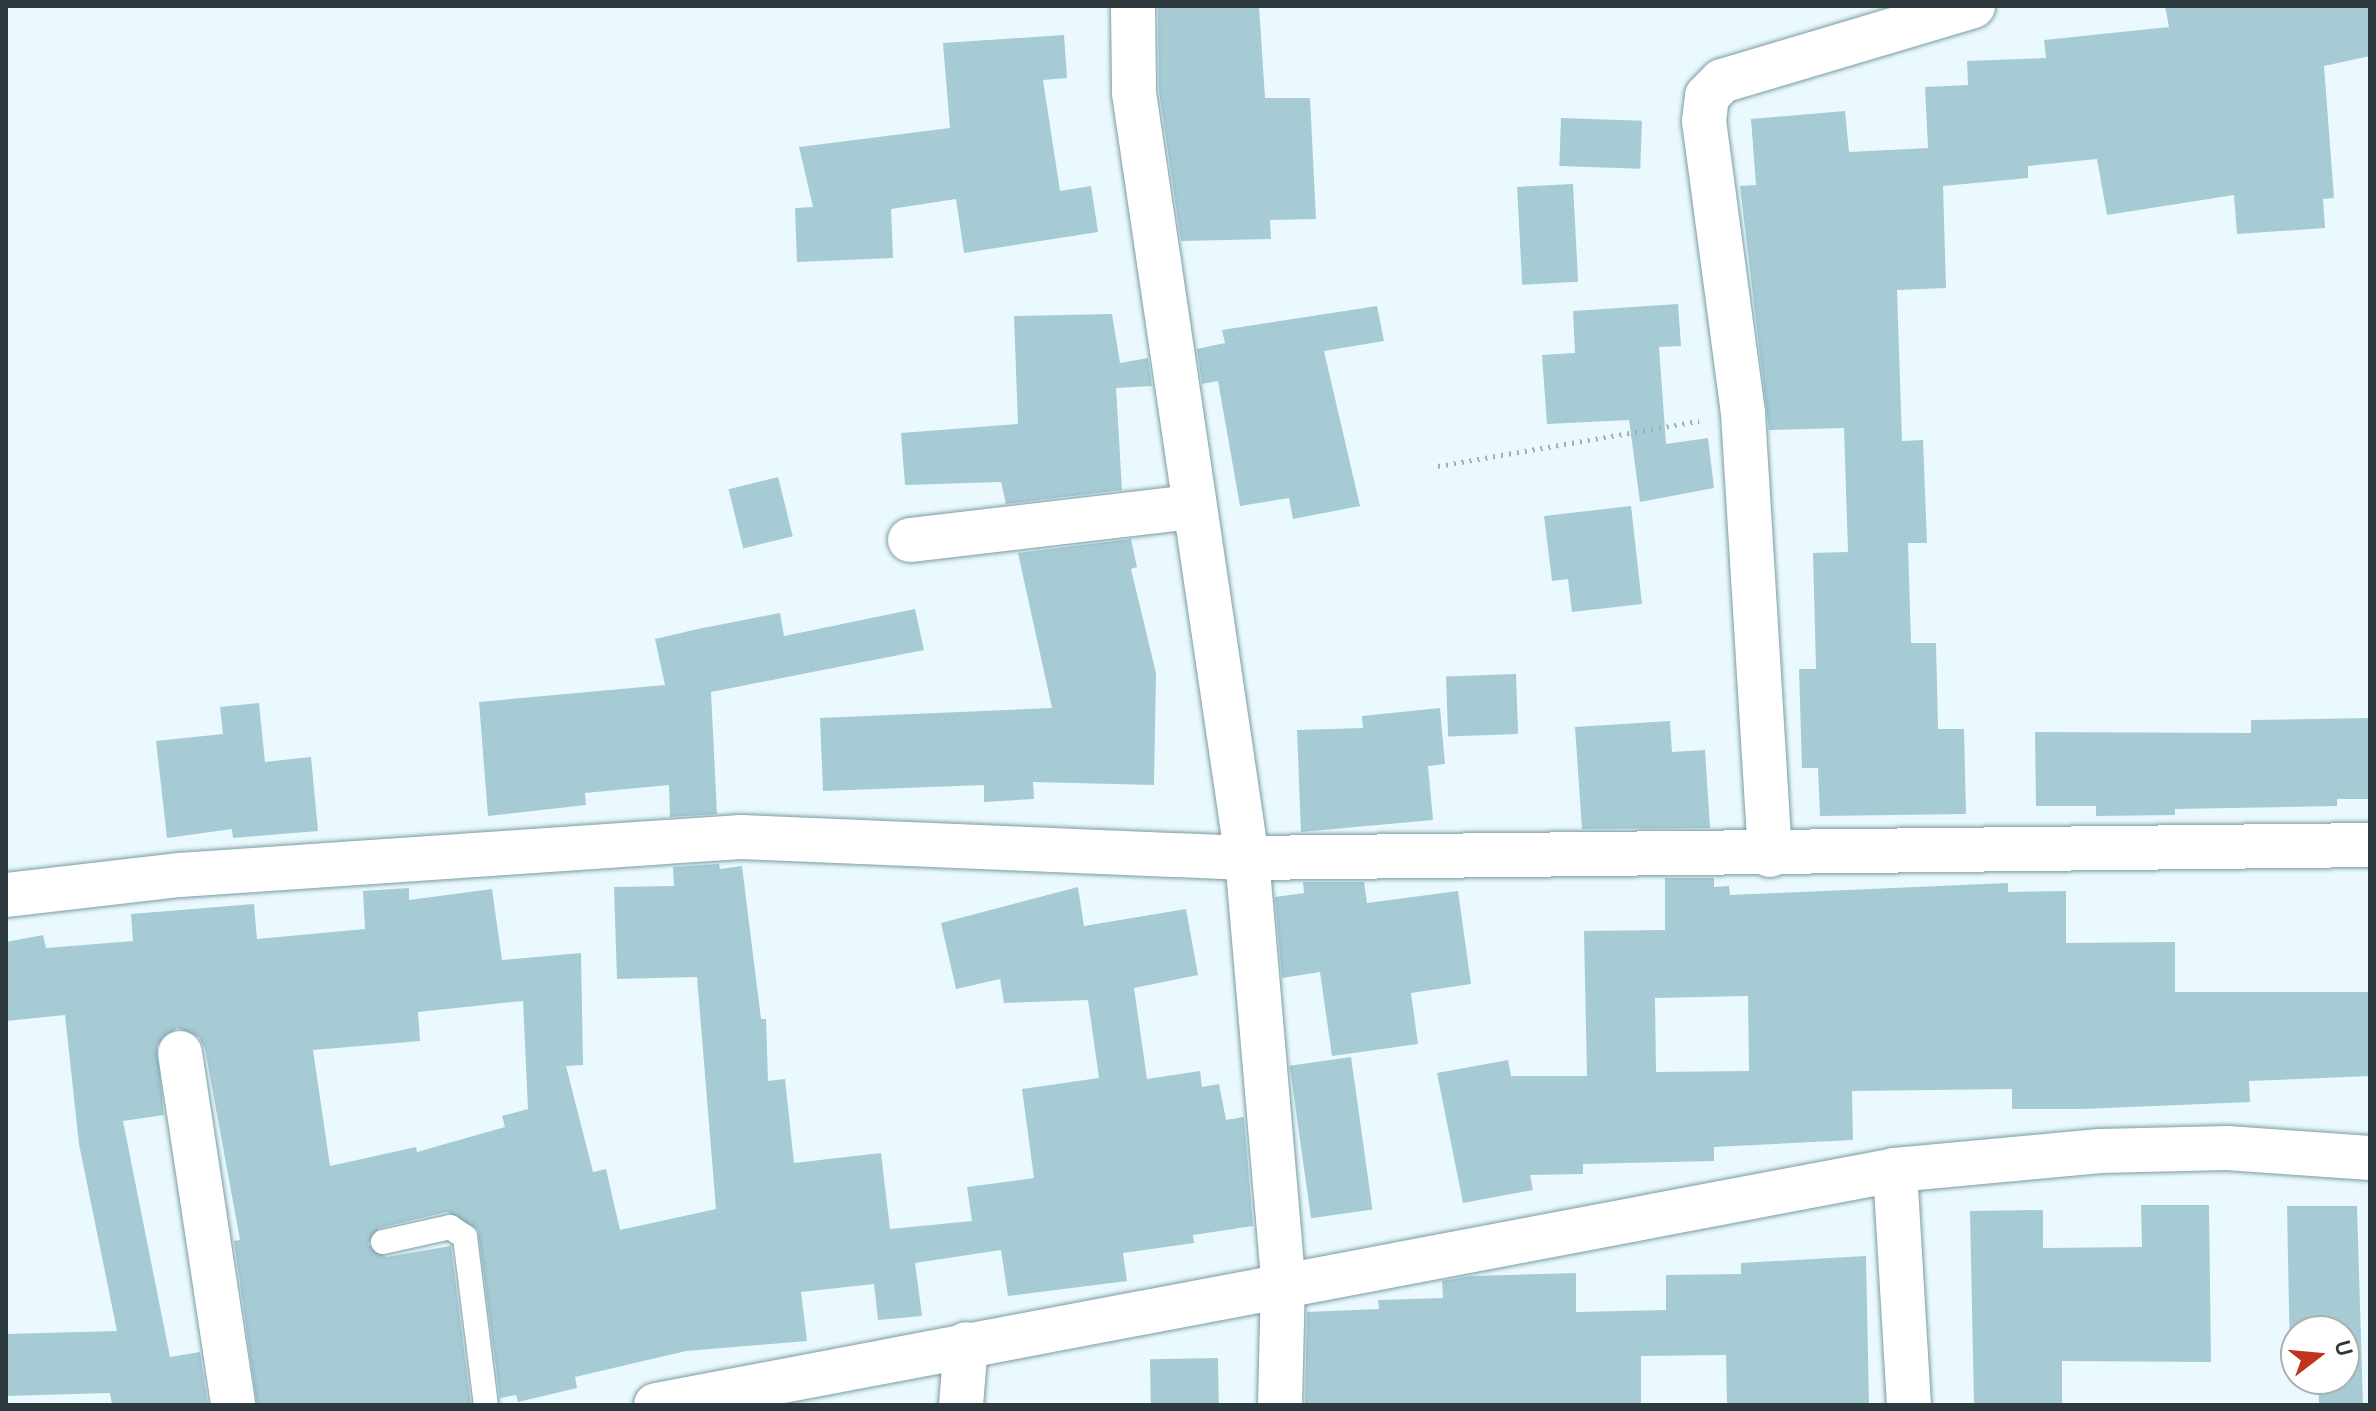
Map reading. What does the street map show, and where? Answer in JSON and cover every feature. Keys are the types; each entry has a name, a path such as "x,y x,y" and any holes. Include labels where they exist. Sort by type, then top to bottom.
{"street":[{"path":"1133,6 1134,93 1192,507 1247,858 1283,1281 1280,1405"},
{"path":"1770,855 1743,413 1704,121 1707,96 1722,81 1973,6"},
{"path":"910,540 1192,507"},
{"path":"6,895 227,871 741,837 1247,858 1770,855 2370,845"},
{"path":"180,1053 233,1405"},
{"path":"656,1405 1283,1281 1895,1170 2100,1151 2227,1148 2370,1158"},
{"path":"1895,1170 1909,1405"},
{"path":"961,1405 966,1344"}],"lane":[{"path":"383,1242 450,1227 465,1237 486,1405"}],"path":[{"path":"1438,466 1743,413"}],"building":[{"path":"1158,6 1259,6 1265,98 1310,98 1316,219 1270,220 1271,239 1181,241 1159,91"},
{"path":"2165,6 2370,6 2370,56 2324,66 2334,198 2323,199 2325,228 2237,234 2234,195 2107,215 2097,159 2028,166 2028,178 1943,186 1946,288 1897,290 1902,441 1923,440 1927,543 1908,543 1911,643 1936,643 1938,729 1964,729 1966,814 1820,816 1818,768 1802,768 1799,669 1816,669 1813,553 1848,552 1844,428 1769,430 1740,186 1756,185 1751,119 1845,111 1849,152 1928,148 1925,87 1968,85 1967,61 2046,58 2044,40 2169,27"},
{"path":"1064,35 1067,78 1043,80 1060,191 1091,186 1098,232 964,253 956,199 891,209 893,258 797,262 795,208 813,207 799,147 950,128 943,43"},
{"path":"1561,118 1642,121 1640,169 1559,166"},
{"path":"1573,184 1578,282 1522,285 1517,187"},
{"path":"1678,304 1681,346 1659,347 1666,444 1708,438 1714,488 1640,502 1629,420 1547,424 1542,355 1575,353 1573,311"},
{"path":"1377,306 1384,341 1324,351 1360,506 1293,519 1289,498 1240,506 1218,381 1202,384 1197,349 1225,343 1222,330"},
{"path":"1112,314 1120,363 1148,358 1152,386 1116,388 1122,490 1006,504 1001,482 905,485 901,433 1018,424 1014,316"},
{"path":"778,477 793,536 743,549 729,489"},
{"path":"1631,506 1642,604 1572,612 1568,579 1552,581 1544,516"},
{"path":"1131,539 1137,567 1131,569 1156,673 1154,785 1033,782 1034,799 984,802 984,785 823,791 820,718 1052,708 1018,553"},
{"path":"915,609 924,650 711,692 717,814 670,817 669,785 585,793 586,805 488,816 479,702 665,685 655,639 698,629 780,613 784,636"},
{"path":"1516,674 1518,734 1448,736 1446,676"},
{"path":"259,703 265,762 311,757 318,831 233,838 232,829 167,838 156,741 223,734 220,707"},
{"path":"1440,708 1445,764 1428,766 1433,820 1301,832 1297,730 1363,728 1362,716"},
{"path":"2370,718 2370,799 2337,799 2337,806 2175,809 2175,815 2096,816 2096,806 2036,806 2035,732 2251,733 2251,720"},
{"path":"1670,721 1672,752 1705,750 1710,828 1582,829 1575,727"},
{"path":"719,864 720,869 742,866 761,1019 766,1019 768,1081 785,1079 794,1163 881,1153 890,1229 972,1221 967,1187 1034,1178 1022,1089 1099,1078 1088,1000 1004,1003 1000,979 956,989 941,923 1078,887 1084,926 1186,909 1198,975 1134,988 1147,1079 1200,1071 1202,1087 1219,1084 1226,1120 1244,1117 1253,1226 1193,1235 1194,1243 1123,1253 1127,1281 1008,1296 1001,1250 915,1263 922,1316 878,1320 874,1284 801,1292 807,1341 686,1351 575,1377 577,1388 518,1402 516,1395 500,1398 478,1230 447,1212 379,1228 368,1244 386,1257 451,1246 471,1405 257,1405 234,1241 240,1240 205,1049 199,1037 177,1028 157,1045 164,1115 123,1121 170,1357 200,1352 208,1405 112,1405 110,1393 6,1396 6,1334 117,1331 79,1144 65,1015 6,1021 6,942 43,935 46,948 133,941 131,914 254,904 257,939 365,929 363,891 409,888 409,900 492,889 502,960 581,953 583,1065 566,1066 593,1172 606,1169 620,1230 716,1209 697,977 617,979 614,887 674,886 673,867","holes":["523,1001 528,1109 502,1116 505,1127 417,1152 416,1147 330,1166 313,1050 420,1041 418,1012"]},
{"path":"1665,878 1714,878 1714,887 1729,886 1730,895 2008,883 2008,892 2066,891 2066,943 2175,942 2175,992 2370,992 2370,1076 2249,1081 2250,1102 2083,1109 2012,1109 2012,1089 1852,1091 1853,1140 1714,1147 1714,1161 1583,1164 1583,1174 1530,1175 1533,1190 1463,1203 1437,1073 1508,1060 1511,1076 1587,1076 1584,931 1665,930","holes":["1748,996 1749,1071 1656,1072 1655,998"]},
{"path":"1303,882 1364,882 1367,903 1458,891 1471,984 1411,993 1418,1044 1332,1056 1320,972 1282,978 1275,897 1304,893"},
{"path":"1351,1057 1372,1210 1311,1218 1290,1066"},
{"path":"2141,1205 2209,1205 2211,1362 2062,1361 2062,1405 1974,1405 1970,1211 2043,1210 2043,1248 2142,1247"},
{"path":"2287,1206 2357,1206 2363,1405 2319,1405 2319,1395 2360,1395 2360,1315 2289,1315"},
{"path":"1866,1256 1869,1405 1727,1405 1726,1355 1641,1356 1641,1405 1305,1405 1307,1312 1379,1309 1378,1300 1443,1298 1442,1281 1470,1276 1576,1273 1576,1312 1666,1310 1666,1275 1741,1274 1741,1263"},
{"path":"1218,1358 1219,1405 1151,1405 1150,1359"}]}
